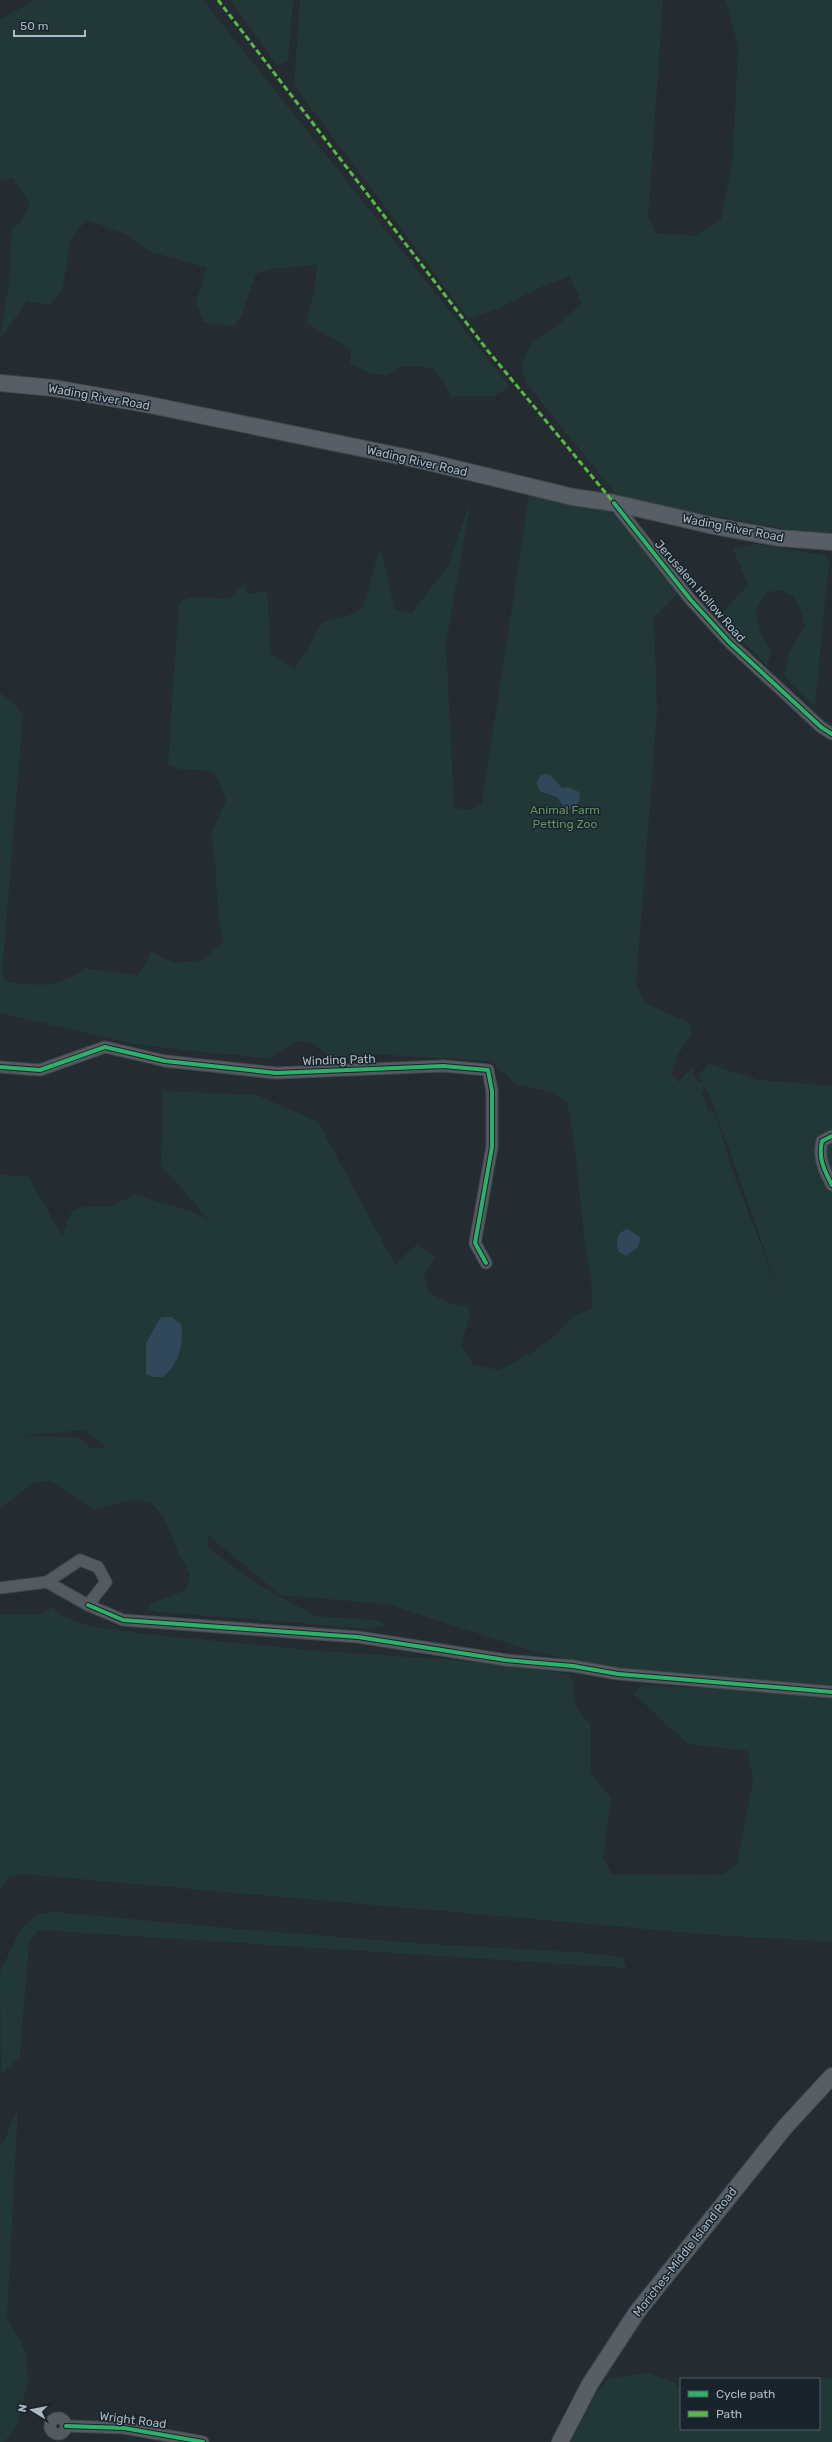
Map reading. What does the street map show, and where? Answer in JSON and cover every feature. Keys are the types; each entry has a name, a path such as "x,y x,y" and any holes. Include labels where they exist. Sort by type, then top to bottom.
{"main road":[{"name":"Wading River Road","path":"0,383 53,388 151,405 424,461 574,496 779,538 832,542"},
{"name":"Moriches-Middle Island Road","path":"560,2442 590,2384 637,2312 780,2133 832,2076"}],"street":[{"name":"Jerusalem Hollow Road","path":"614,503 690,599 729,642 821,727 832,734"},
{"name":"Winding Path","path":"0,1067 40,1070 104,1047 165,1061 276,1073 443,1066 488,1070 492,1091 492,1147 475,1243 486,1263"},
{"path":"832,1136 822,1141 819,1153 824,1172 832,1185"},
{"path":"0,1588 47,1582 80,1560 98,1567 106,1582 88,1605"},
{"path":"47,1582 88,1605 123,1620 358,1637 506,1660 573,1666 618,1674 832,1692"},
{"name":"Wright Road","path":"66,2426 124,2428 203,2442"}],"green space":[{"path":"34,0 203,0 510,387 493,396 451,396 444,382 432,368 402,366 387,376 369,373 350,364 351,349 306,323 315,288 317,265 270,269 256,274 241,316 233,327 204,322 196,302 207,268 149,251 127,234 86,220 70,240 63,287 50,305 27,301 0,339 9,283 12,229 21,221 30,204 13,178 0,180 0,20"},
{"path":"231,0 293,0 288,61 276,65"},
{"path":"300,0 663,0 648,218 656,233 694,236 721,220 733,158 738,47 726,0 832,0 832,534 792,530 626,500 616,494 526,383 521,365 531,343 558,325 582,303 569,276 541,287 494,310 468,318 294,85"},
{"name":"Animal Farm Petting Zoo","path":"529,485 613,502 682,589 654,617 657,712 636,985 646,1004 690,1023 691,1035 676,1058 671,1076 679,1082 692,1068 697,1081 703,1083 704,1090 701,1092 709,1112 715,1112 732,1170 781,1296 713,1104 699,1074 709,1064 758,1080 832,1086 832,1942 714,1935 22,1874 8,1877 0,1891 0,1615 42,1614 52,1607 66,1618 94,1627 174,1637 320,1651 454,1660 566,1673 573,1680 575,1705 591,1726 591,1774 611,1798 603,1859 612,1874 717,1875 727,1872 737,1864 753,1781 748,1751 688,1744 634,1694 642,1685 717,1689 617,1671 529,1650 387,1604 280,1595 208,1535 208,1548 254,1582 315,1616 376,1620 388,1625 371,1629 148,1611 150,1604 186,1590 190,1574 177,1550 165,1519 151,1503 136,1499 94,1509 50,1481 35,1482 0,1508 0,1175 28,1176 62,1236 72,1211 83,1207 109,1207 135,1195 194,1212 210,1221 161,1165 163,1091 257,1095 318,1122 395,1265 416,1245 436,1256 424,1276 429,1292 448,1303 467,1306 470,1314 461,1345 473,1365 499,1370 531,1353 555,1336 571,1318 592,1308 591,1276 585,1243 574,1139 567,1102 551,1092 516,1084 491,1061 388,1055 335,1057 324,1052 315,1044 298,1041 268,1058 211,1053 134,1044 0,1013 0,693 13,702 23,715 2,973 6,982 38,985 56,983 66,980 86,968 138,976 151,952 174,963 203,960 223,942 218,915 215,858 211,835 226,800 214,771 179,769 168,764 179,604 189,599 203,597 229,599 243,585 248,594 267,591 271,653 294,669 308,650 321,623 352,614 363,608 380,548 395,610 411,614 448,566 471,499 446,643 454,808 471,810 482,803 526,517","holes":["85,1430 106,1448 90,1448 78,1437 17,1436"]},
{"path":"756,544 825,555 829,561 815,705 804,697 784,676 789,653 805,626 797,603 793,598 782,591 765,593 755,613 761,633 771,652 767,666 722,620 724,611 748,585 733,549"},
{"path":"56,1912 238,1929 427,1944 590,1953 623,1958 626,1968 38,1930 29,1942 20,2056 4,2073 1,2073 0,1972 21,1929 38,1914"},
{"path":"18,2107 7,2318 26,2352 28,2382 17,2425 4,2442 0,2442 0,2144 3,2144"},
{"path":"649,2373 675,2383 680,2389 680,2430 820,2430 820,2378 832,2378 832,2442 571,2442 596,2393 609,2378"}],"water":[{"path":"545,774 550,775 562,788 568,787 579,792 580,799 575,809 565,808 557,797 541,792 536,783 540,776"},
{"path":"628,1229 640,1237 640,1241 638,1247 626,1256 618,1251 617,1240 621,1233"},
{"path":"171,1317 181,1324 181,1346 177,1360 168,1372 163,1377 153,1377 146,1374 146,1343 160,1318"}],"marked path":[{"path":"218,0 488,351 614,503"}],"cycle path":[{"path":"614,503 690,599 729,642 821,727 832,734"},
{"path":"0,1067 40,1070 105,1047 165,1061 276,1073 443,1066 488,1070 492,1091 492,1147 475,1243 486,1263"},
{"path":"832,1136 822,1141 821,1147 821,1158 824,1169 832,1185"},
{"path":"88,1605 123,1620 358,1637 506,1660 573,1666 618,1674 832,1692"},
{"path":"66,2426 124,2428 203,2442"}]}
